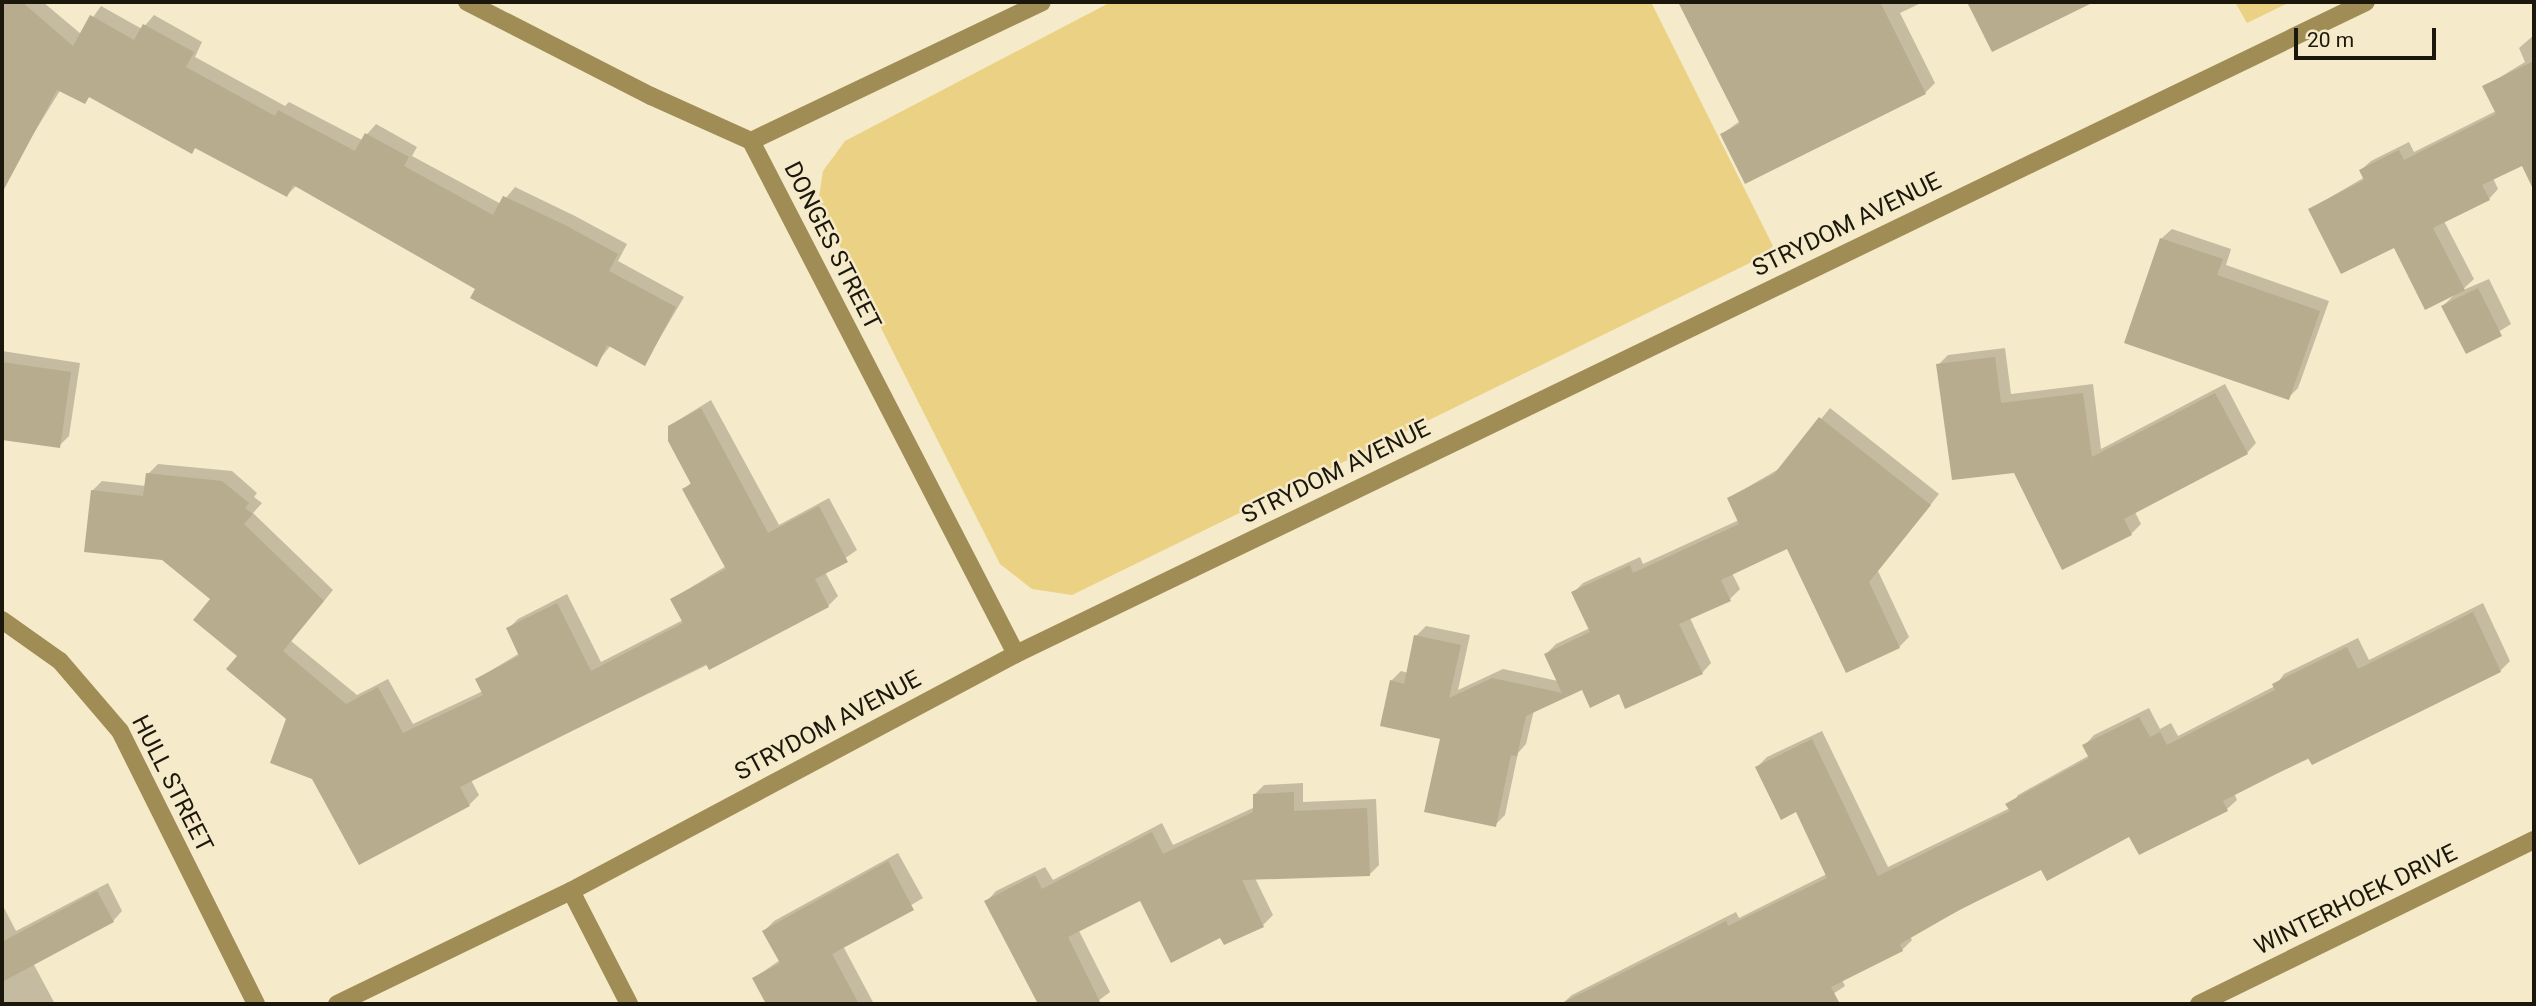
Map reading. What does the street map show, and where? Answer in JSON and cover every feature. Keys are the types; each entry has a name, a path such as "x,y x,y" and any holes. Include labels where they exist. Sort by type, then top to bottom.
{"street":[{"path":"467,2 651,96 751,141 1042,2"},
{"name":"STRYDOM AVENUE","path":"337,1004 571,891 1016,654 2366,2"},
{"name":"DONGES STREET","path":"751,141 1016,654"},
{"name":"HULL STREET","path":"2,620 60,661 120,731 256,1004"},
{"name":"WINTERHOEK DRIVE","path":"2199,1004 2534,840"},
{"path":"571,891 629,1004"}],"shaded area":[{"path":"1111,2 1651,2 1773,246 1762,257 1072,595 1032,589 1000,564 818,203 823,171 845,141"},
{"path":"2235,2 2290,2 2247,23"}],"building":[{"path":"2,2 22,2 73,46 90,15 134,40 143,24 194,52 186,67 275,116 278,110 355,151 365,133 409,157 404,166 493,215 503,196 565,225 618,254 609,271 676,307 645,366 607,345 597,367 470,298 475,289 293,185 287,197 195,148 192,154 89,97 85,104 57,90 2,193"},
{"path":"1678,2 1880,2 1926,94 1745,184 1720,134 1740,124"},
{"path":"1967,2 2094,2 1992,52"},
{"path":"2534,61 2534,191 2522,166 2482,185 2490,200 2433,228 2465,290 2425,310 2394,248 2341,274 2308,209 2364,180 2359,170 2399,150 2404,160 2496,114 2482,86"},
{"path":"2160,238 2223,259 2217,275 2320,311 2289,400 2124,343"},
{"path":"2478,288 2502,336 2466,354 2441,306"},
{"path":"1995,357 2001,403 2083,393 2092,457 2215,393 2248,454 2124,519 2132,535 2062,570 2014,473 1952,480 1936,364"},
{"path":"2,362 71,372 60,448 2,440"},
{"path":"701,408 768,533 819,506 848,562 815,579 829,607 709,670 706,664 460,787 470,806 359,865 312,779 270,763 286,719 226,669 237,656 193,620 210,599 162,560 84,552 91,490 143,496 146,473 222,481 249,503 245,508 253,514 244,524 324,601 283,651 346,704 378,687 403,733 483,695 475,679 519,656 506,628 557,603 591,671 683,623 670,599 726,569 682,489 691,484 668,441 668,426"},
{"path":"1819,417 1931,505 1869,582 1900,648 1846,673 1787,549 1721,580 1731,601 1679,624 1703,674 1625,709 1619,694 1590,708 1582,690 1526,716 1517,756 1511,755 1496,827 1424,812 1440,739 1380,726 1390,680 1404,684 1414,635 1461,645 1449,698 1492,678 1562,693 1544,654 1590,632 1571,592 1630,565 1633,573 1739,524 1727,498 1774,474"},
{"path":"2473,612 2501,672 2312,765 2308,758 2223,801 2228,811 2139,855 2129,837 2047,881 2041,870 1961,909 1900,944 1903,951 1831,987 1840,1004 1560,1004 1726,921 1728,926 1827,878 1796,812 1781,820 1755,767 1812,739 1878,876 2010,811 2005,804 2089,758 2082,745 2139,717 2150,737 2160,732 2167,745 2275,690 2272,684 2347,647 2358,669"},
{"path":"1294,792 1294,811 1367,808 1370,876 1242,880 1264,927 1224,945 1220,938 1171,963 1140,901 1068,937 1101,1004 1038,1004 984,901 1035,875 1042,889 1152,832 1163,854 1253,812 1253,794"},
{"path":"888,861 914,910 832,954 859,1004 766,1004 752,978 780,963 762,931"},
{"path":"97,891 114,922 2,982 2,942"}]}
